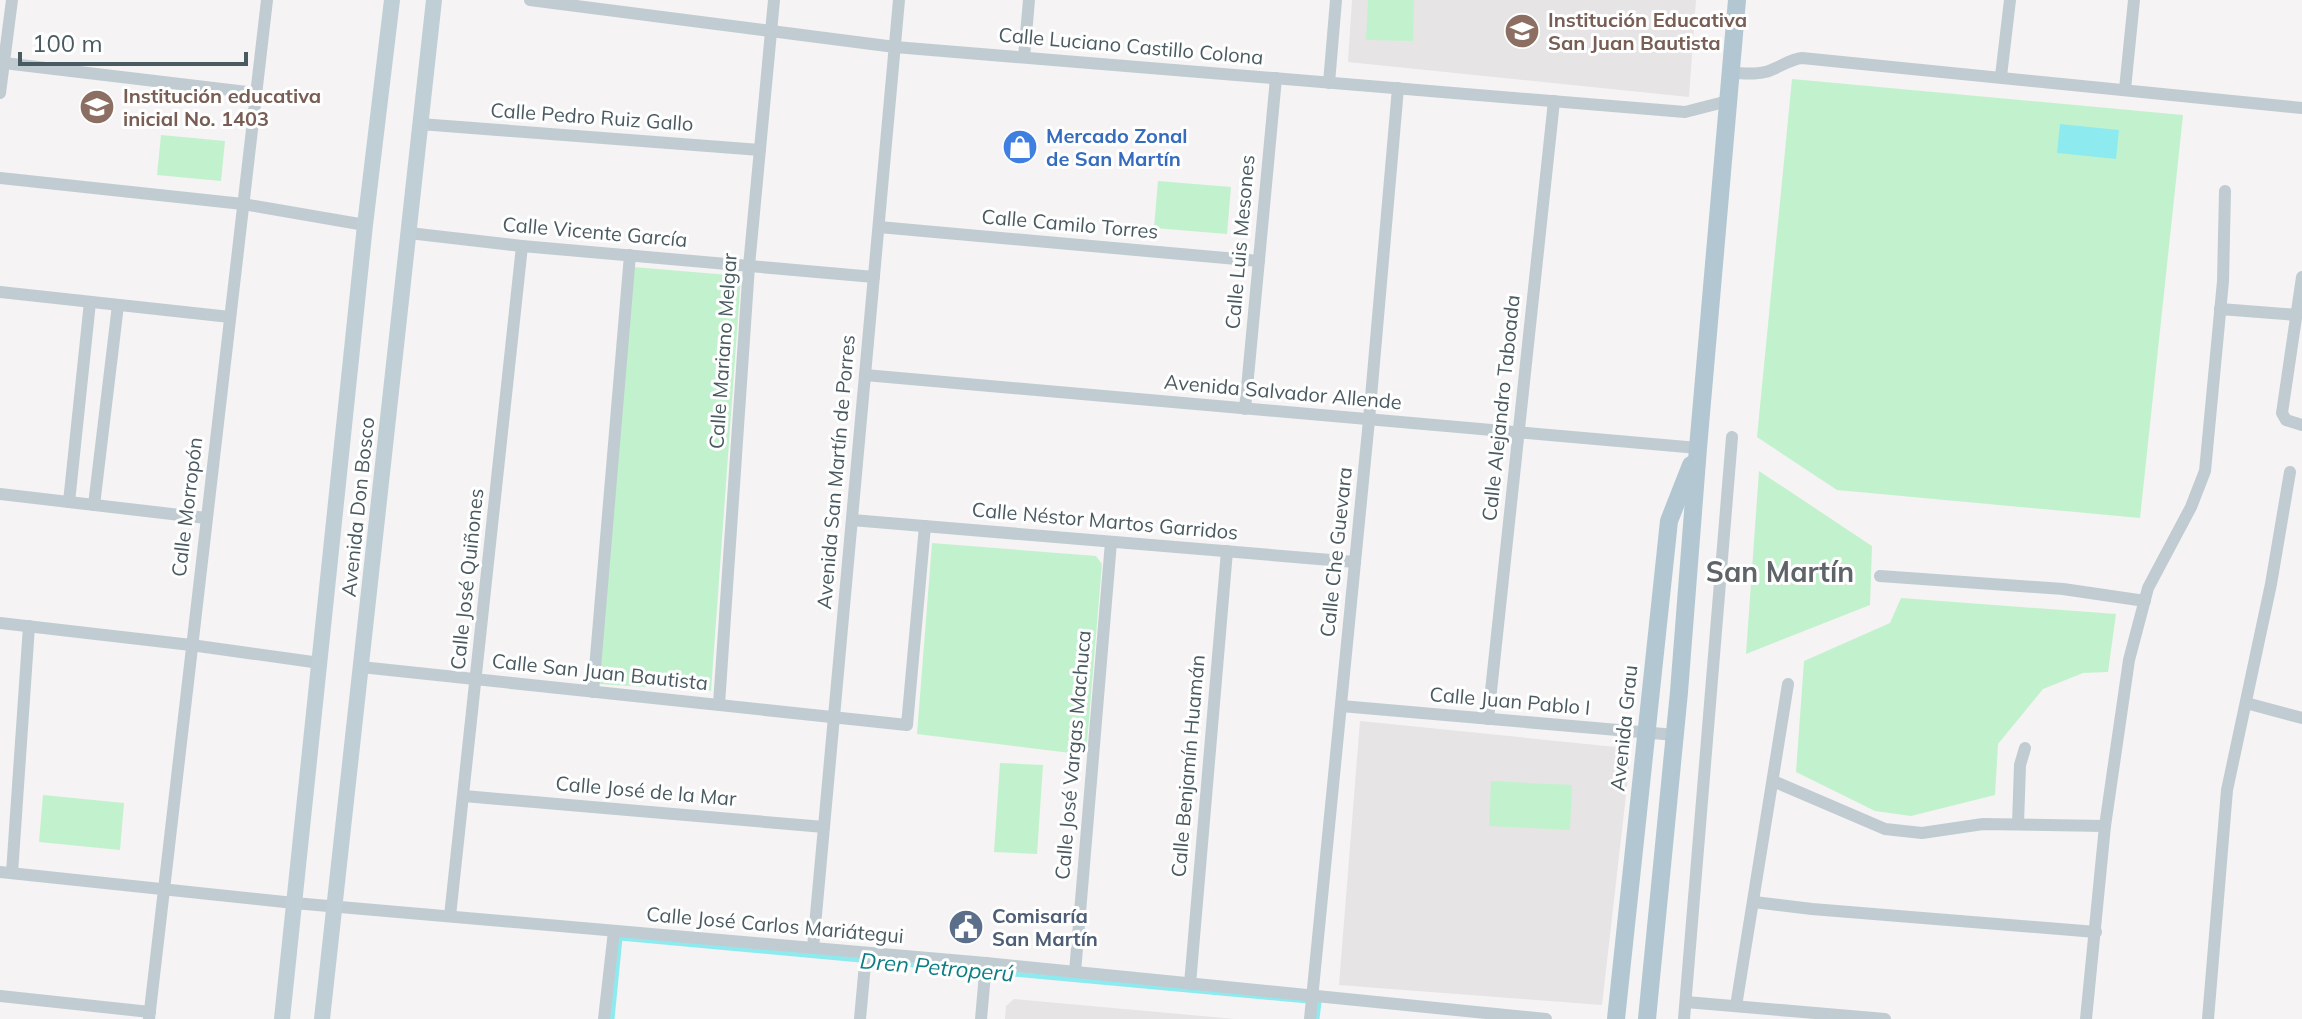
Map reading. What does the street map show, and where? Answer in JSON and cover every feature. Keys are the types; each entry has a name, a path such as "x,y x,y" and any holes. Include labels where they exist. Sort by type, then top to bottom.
{"main road":[{"name":"Avenida Grau","path":"1647,1019 1675,735 1737,0"},
{"name":"Avenida Grau","path":"1616,1019 1669,521 1698,448"}],"street":[{"path":"0,93 12,0"},
{"name":"Calle Morropón","path":"149,1015 267,0"},
{"name":"Avenida Don Bosco","path":"282,1019 365,225 392,0"},
{"name":"Avenida Don Bosco","path":"322,1019 434,0"},
{"name":"Calle Luciano Castillo Colona","path":"530,0 895,47 1685,112 1728,101"},
{"name":"Calle Mariano Melgar","path":"719,704 749,266 774,0"},
{"name":"Avenida San Martín de Porres","path":"813,948 899,0"},
{"path":"1024,57 1029,0"},
{"path":"1329,83 1336,0"},
{"path":"2001,76 2010,0"},
{"path":"2125,89 2134,0"},
{"path":"1731,73 1761,74 1782,67 1794,58 1802,58 2302,108"},
{"path":"4,63 256,93"},
{"name":"Calle Luis Mesones","path":"1245,409 1276,78"},
{"name":"Calle Che Guevara","path":"1310,1019 1398,88"},
{"name":"Calle Alejandro Taboada","path":"1488,719 1554,101"},
{"name":"Calle Pedro Ruiz Gallo","path":"420,124 760,150"},
{"path":"0,178 243,204 365,225"},
{"path":"2086,1019 2105,826 2129,660 2148,588 2191,507 2205,471 2220,309 2225,191"},
{"name":"Calle Camilo Torres","path":"879,227 1259,261"},
{"name":"Calle Vicente García","path":"409,233 874,277"},
{"name":"Calle José Quiñones","path":"450,916 522,246"},
{"path":"593,692 630,255"},
{"path":"2302,277 2298,324 2282,413 2286,420 2302,425"},
{"path":"0,292 230,317"},
{"path":"69,502 90,302"},
{"path":"94,505 118,305"},
{"path":"2220,309 2298,324"},
{"name":"Avenida Salvador Allende","path":"865,375 1698,448"},
{"path":"1684,1019 1732,437"},
{"path":"2208,1019 2227,790 2290,472"},
{"path":"0,494 206,518"},
{"name":"Calle Néstor Martos Garridos","path":"852,520 1355,562"},
{"name":"Calle San Juan Bautista","path":"361,667 907,725 925,526"},
{"name":"Calle José Vargas Machuca","path":"1075,972 1111,542"},
{"name":"Calle Benjamín Huamán","path":"1190,984 1227,551"},
{"path":"1880,576 2063,589 2145,601"},
{"path":"0,623 320,663"},
{"path":"6,872 29,626"},
{"path":"1736,1006 1788,684"},
{"path":"2246,703 2302,718"},
{"name":"Calle Juan Pablo I","path":"1341,706 1675,735"},
{"path":"2018,824 2020,765 2025,748"},
{"path":"1773,781 1885,829 1901,832 1922,833 1983,824 2105,826"},
{"name":"Calle José de la Mar","path":"464,796 824,827"},
{"name":"Calle José Carlos Mariátegui","path":"6,872 294,903 986,963 1546,1019"},
{"path":"1754,902 2096,932"},
{"path":"604,1019 614,931"},
{"path":"860,1019 866,953"},
{"path":"981,1019 986,963"},
{"path":"0,996 149,1015"},
{"path":"1686,1002 1885,1019"}],"shaded area":[{"name":"Institución Educativa San Juan Bautista","path":"1352,0 1696,0 1689,97 1348,62"},
{"path":"1360,721 1616,747 1630,760 1602,1005 1339,985"},
{"path":"1014,999 1235,1019 1005,1019 1006,1006"}],"green space":[{"path":"1368,0 1414,0 1413,41 1366,40"},
{"path":"1792,79 2183,115 2140,518 1837,490 1757,437"},
{"path":"161,135 225,141 221,181 157,175"},
{"path":"1158,181 1231,187 1227,234 1154,228"},
{"path":"633,267 741,276 711,691 599,684"},
{"path":"1759,471 1872,546 1870,605 1746,654"},
{"path":"932,543 1096,556 1102,564 1086,755 917,734"},
{"path":"1901,598 2116,614 2108,672 2083,673 2043,689 1998,744 1995,795 1911,816 1875,811 1796,772 1804,661 1890,623"},
{"path":"1000,763 1043,765 1037,854 994,852"},
{"path":"1491,781 1572,785 1570,830 1489,826"},
{"path":"43,795 124,803 120,850 39,842"}],"water":[{"path":"2060,124 2119,130 2116,159 2057,153"}],"waterway":[{"name":"Dren Petroperú","path":"612,1019 620,938 1319,1002 1317,1019"}],"place":[{"name":"Institución Educativa San Juan Bautista","path":"1522,31"},
{"name":"Institución educativa inicial No. 1403","path":"97,107"},
{"name":"Mercado Zonal de San Martín","path":"1020,147"},
{"name":"Comisaría San Martín","path":"966,927"}],"district":[{"name":"San Martín","path":"1780,572"}]}
